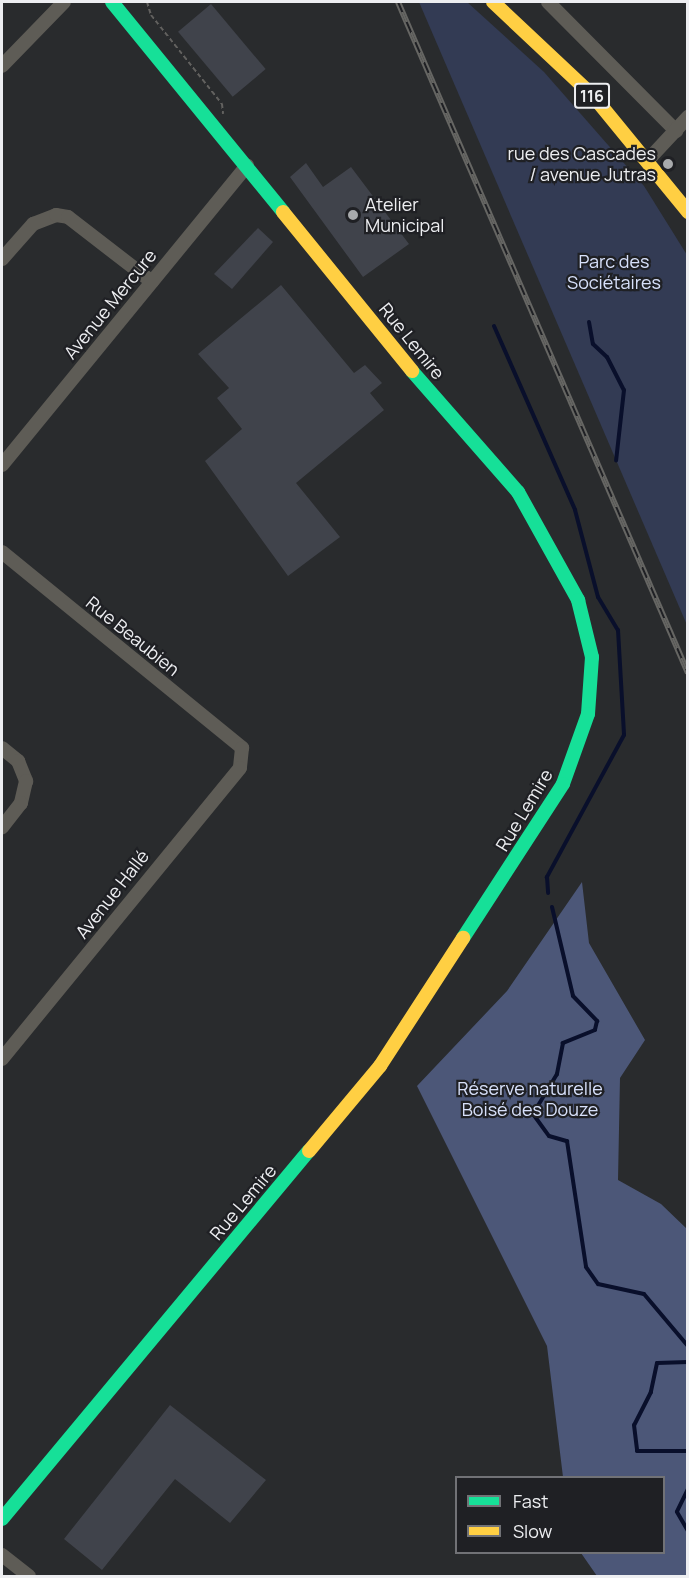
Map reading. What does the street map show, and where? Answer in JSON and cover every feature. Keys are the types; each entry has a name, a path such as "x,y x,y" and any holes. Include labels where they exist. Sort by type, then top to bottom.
{"street":[{"path":"2,66 64,2"},
{"name":"Rue Lemire","path":"2,1519 380,1066 563,784 588,714 592,657 578,600 519,492 425,387 112,2"},
{"name":"116","path":"494,2 594,98 648,160 687,212"},
{"path":"548,2 676,131"},
{"path":"648,160 687,117"},
{"name":"Avenue Mercure","path":"2,465 247,166"},
{"path":"2,259 33,224 56,215 68,218 152,282"},
{"name":"Rue Beaubien","path":"2,552 242,748"},
{"path":"2,748 18,761 26,781 21,803 2,827"},
{"name":"Avenue Hallé","path":"2,1059 240,768 242,748"},
{"path":"2,1555 29,1576"}],"path":[{"path":"147,2 151,15 222,104 224,119 216,129"}],"green space":[{"name":"Parc des Sociétaires","path":"419,2 467,2 544,72 644,186 687,255 687,625"},
{"name":"Réserve naturelle Boisé des Douze","path":"582,882 589,943 645,1040 620,1078 618,1180 661,1204 687,1229 687,1576 597,1576 582,1554 665,1554 665,1476 563,1476 547,1346 417,1086 507,991"}],"building":[{"path":"211,4 266,69 233,97 178,32"},
{"name":"Atelier Municipal","path":"306,163 323,187 351,167 409,244 363,277 290,177"},
{"path":"258,228 273,242 232,289 214,274"},
{"path":"281,285 354,373 365,365 382,383 370,393 384,410 296,483 340,537 288,576 205,461 242,429 217,398 229,388 198,354"},
{"path":"170,1405 266,1480 230,1523 175,1479 102,1570 64,1539"}],"waterway":[{"path":"589,322 593,344 607,357 624,390 616,461"},
{"path":"494,326 575,510 598,597 618,630 624,735 547,877 548,893"},
{"path":"552,907 573,996 597,1021 595,1030 563,1043 557,1074 533,1114 549,1136 567,1141 586,1267 598,1284 644,1294 688,1346"},
{"path":"688,1362 657,1363 651,1392 634,1425 637,1451 688,1451"},
{"path":"688,1489 677,1512 688,1531"}],"railway":[{"path":"398,2 688,673"}],"traffic: fast":[{"path":"112,2 283,212"},
{"path":"412,371 518,492 578,600 592,657 588,714 563,784 463,938"},
{"path":"2,1519 309,1151"}],"traffic: slow":[{"path":"493,2 594,97 688,212"},
{"path":"283,212 412,371"},
{"path":"309,1151 380,1066 463,938"}],"place":[{"name":"rue des Cascades / avenue Jutras","path":"668,164"},
{"name":"Atelier Municipal","path":"353,215"}]}
